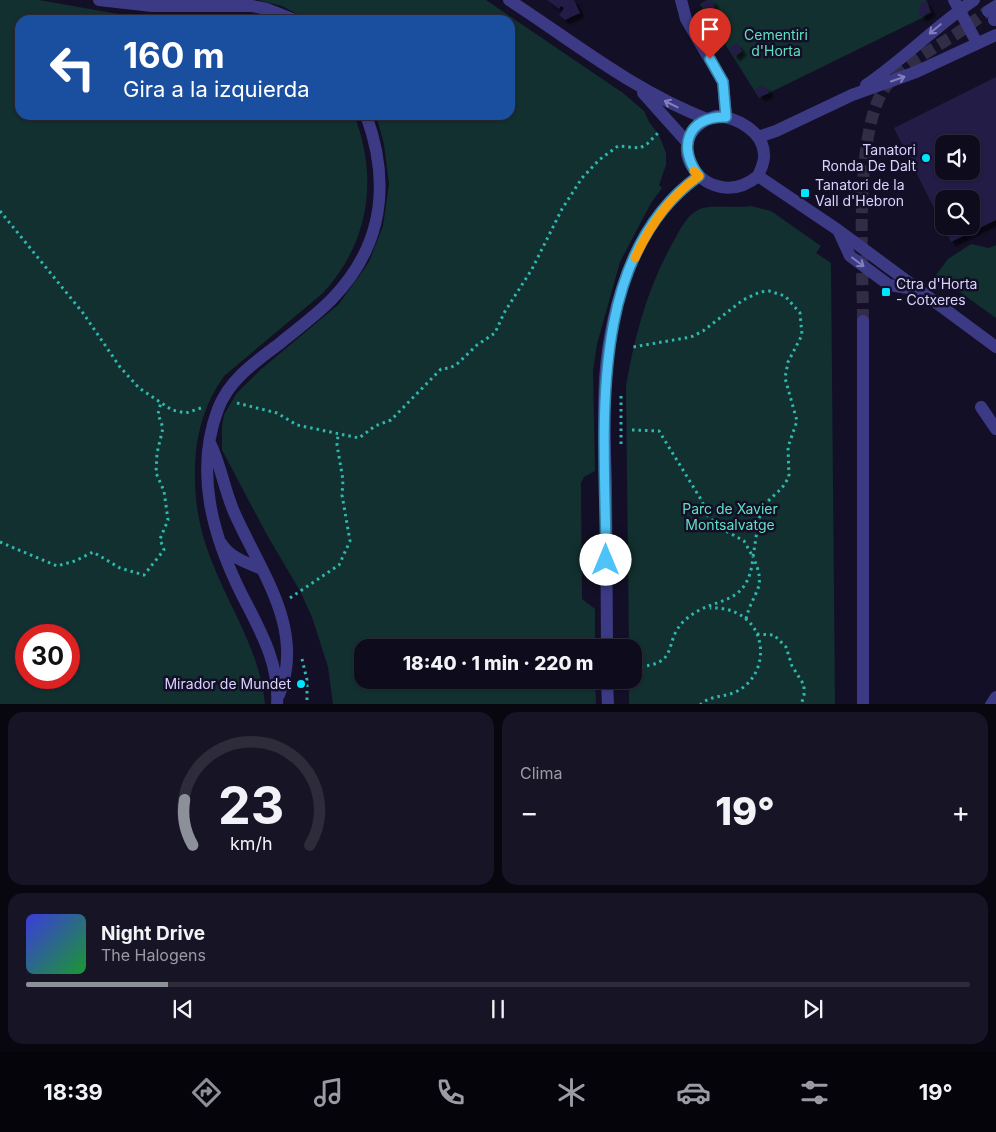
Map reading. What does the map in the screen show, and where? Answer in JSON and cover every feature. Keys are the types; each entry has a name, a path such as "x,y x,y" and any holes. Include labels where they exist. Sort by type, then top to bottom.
{"street":[{"path":"99,0 152,6 252,6 282,15"},
{"path":"508,0 637,86 673,106 707,119 726,117 747,126 758,136 764,154 758,176 743,186 724,189 706,182 699,176 689,160 686,141 637,86"},
{"path":"680,0 686,19 723,82 726,117"},
{"path":"852,94 889,70 957,5 974,0"},
{"path":"957,5 977,43"},
{"path":"758,136 776,131 852,94 916,72 996,35"},
{"path":"686,141 694,128 707,119"},
{"path":"278,701 273,663 266,642 228,566 215,532 208,490 209,442 218,408 237,378 325,306 342,288 360,262 374,231 380,188 376,150 367,120"},
{"path":"607,639 605,381 612,324 630,269 654,222 676,194 699,176"},
{"path":"758,176 838,230 916,290 996,347"},
{"path":"863,321 863,704"},
{"path":"981,407 996,429"},
{"path":"209,442 220,462 234,510 281,610 289,652 286,676 278,701"},
{"path":"215,532 224,550 244,562 262,569"},
{"path":"607,689 608,704"},
{"path":"991,704 996,697"}],"path":[{"path":"0,211 83,314 120,367 139,388 172,410 186,413 201,406 218,408 239,403 278,413 297,425 359,438 375,426 391,420 441,369 450,368 457,364 477,345 489,339 502,322 507,306 532,269 562,209 582,178 599,160 618,146 640,148 662,130"},
{"path":"633,347 691,337 703,331 743,300 760,292 769,291 784,296 800,313 802,335 788,362 785,378 797,416 796,427 788,447 789,477 782,488 768,501 759,518 749,577 741,589 709,608 692,615 681,624 671,650 660,662 642,666"},
{"path":"621,392 621,452"},
{"path":"0,542 57,566 75,561 93,552 120,568 144,575 164,550 160,540 168,520 164,491 156,473 157,453 163,428 158,414 161,402"},
{"path":"632,430 659,431 702,501 707,515 719,527 732,532 744,541 759,570 761,582 749,604 746,618"},
{"path":"284,603 339,565 342,554 349,548 350,541 342,494 343,480 337,445 338,435"},
{"path":"700,704 706,700 734,692 749,682 755,675 760,659 760,642 746,618 728,609 709,608"},
{"path":"757,634 774,635 786,646 792,666 804,685 804,695 801,704"}],"green space":[{"path":"0,0 39,0 124,15 15,15 15,120 356,120 362,139 366,162 367,186 365,209 360,231 351,253 339,274 323,293 224,376 207,408 197,441 195,478 197,503 204,538 212,562 244,631 262,685 265,704 0,704"},
{"path":"258,0 486,0 508,15 299,15 282,6"},
{"name":"Cementiri d'Horta","path":"707,0 926,0 932,13 759,98 700,4"},
{"path":"515,20 623,93 644,111 649,122 659,135 666,153 666,165 659,185 662,188 651,203 620,262 597,344 593,371 595,471 584,477 581,483 582,599 595,609 595,639 354,639 354,689 595,689 596,704 333,704 328,667 312,617 300,591 267,535 222,450 224,415 236,394 260,370 339,304 369,262 383,226 389,184 384,144 377,120 515,120"},
{"name":"Parc de Xavier Montsalvatge","path":"716,206 751,206 771,211 821,246 816,253 831,263 835,704 629,704 629,689 642,689 642,639 629,639 626,386 634,347 644,309 658,272 666,254 688,218 694,212 703,208"},
{"path":"971,244 989,248 996,245 996,318 936,275 948,259"}],"building":[{"path":"547,0 574,0 580,13 565,20 559,15 564,8 561,6 559,9"},
{"path":"712,0 715,6 714,11 708,14 702,3"},
{"path":"926,1 931,12 921,17 919,11 920,4"},
{"path":"737,43 742,51 735,57 729,48"},
{"name":"Tanatori Ronda De Dalt","path":"996,77 996,220 980,228 980,190 935,190 935,210 894,128"},
{"path":"761,86 766,87 769,93 760,97 755,90"},
{"name":"Tanatori Ronda De Dalt","path":"948,235 965,235 951,242"}],"tunnel":[{"path":"863,321 862,198 864,163 876,105 887,85 900,71 988,11"}],"slow traffic":[{"path":"635,258 654,222 665,207 682,188 699,176 694,171"}],"place":[{"name":"Tanatori Ronda De Dalt","path":"926,158"},
{"name":"Tanatori de la Vall d'Hebron","path":"805,193"},
{"name":"Ctra d'Horta - Cotxeres","path":"886,292"},
{"name":"Mirador de Mundet","path":"301,684"}],"route":[{"path":"606,560 605,381 612,324 630,269 654,222 676,194 699,176 693,169 686,151 686,141 689,134 707,119 716,116 726,117 723,82 710,59"}]}
